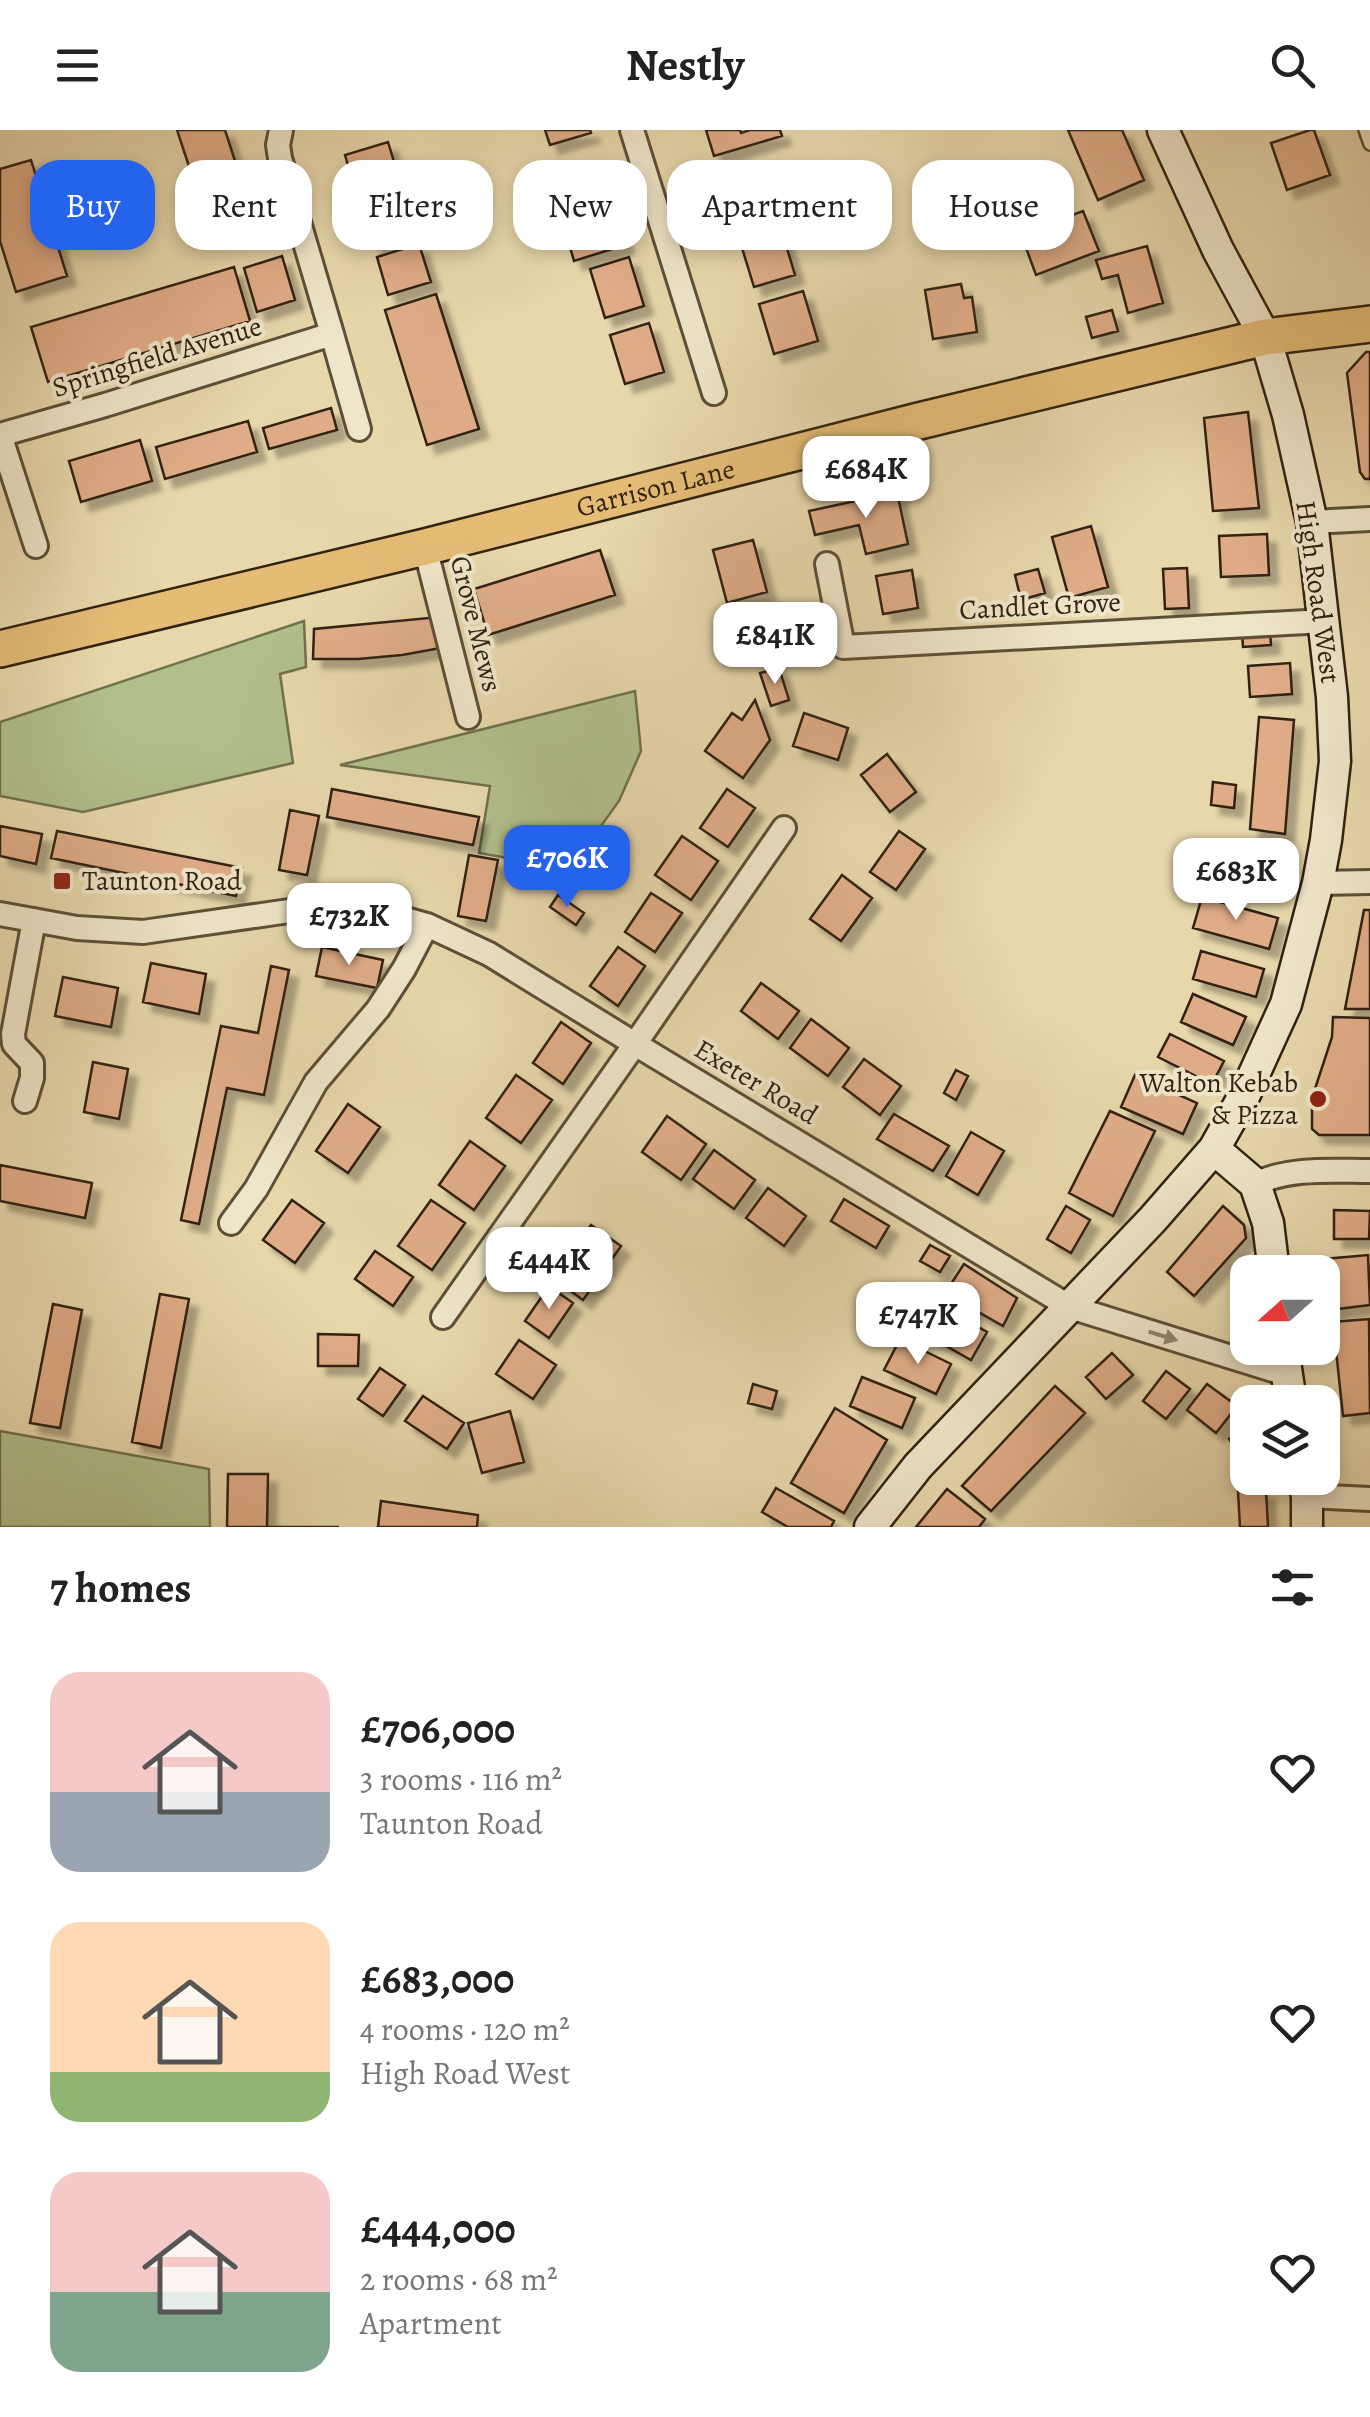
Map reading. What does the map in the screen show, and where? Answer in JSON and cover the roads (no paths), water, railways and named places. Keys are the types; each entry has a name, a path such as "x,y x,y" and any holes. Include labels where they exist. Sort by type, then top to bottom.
{"main road":[{"name":"Garrison Lane","path":"0,649 1265,337 1370,324"}],"street":[{"path":"281,130 280,158 359,429"},
{"path":"632,130 714,394"},
{"name":"High Road West","path":"870,1527 918,1466 1153,1220 1214,1149 1281,1017 1318,883 1335,761 1325,622 1312,522 1288,414 1265,337 1218,250 1163,130"},
{"name":"Springfield Avenue","path":"36,546 0,434 332,334"},
{"path":"1312,522 1370,519"},
{"name":"Grove Mews","path":"426,546 468,717"},
{"name":"Candlet Grove","path":"827,564 843,647 1325,622"},
{"path":"443,1317 784,828"},
{"path":"1318,883 1370,882"},
{"path":"0,914 77,928 143,932 296,910 391,916 427,925 489,954 636,1044"},
{"path":"24,1101 32,1078 32,1063 14,1044 12,1034 34,920"},
{"path":"231,1223 256,1189 316,1082 378,1009 427,925"},
{"name":"Exeter Road","path":"636,1044 1070,1307 1287,1375"},
{"path":"1214,1149 1254,1184 1268,1223 1272,1255"},
{"path":"1254,1184 1299,1172 1370,1170"},
{"path":"1340,1493 1370,1498"},
{"path":"1305,1495 1307,1527"}],"lane":[{"path":"1365,130 1370,144"}],"place":[{"name":"Taunton Road","path":"62,881"},
{"name":"Walton Kebab & Pizza","path":"1318,1099"}]}
